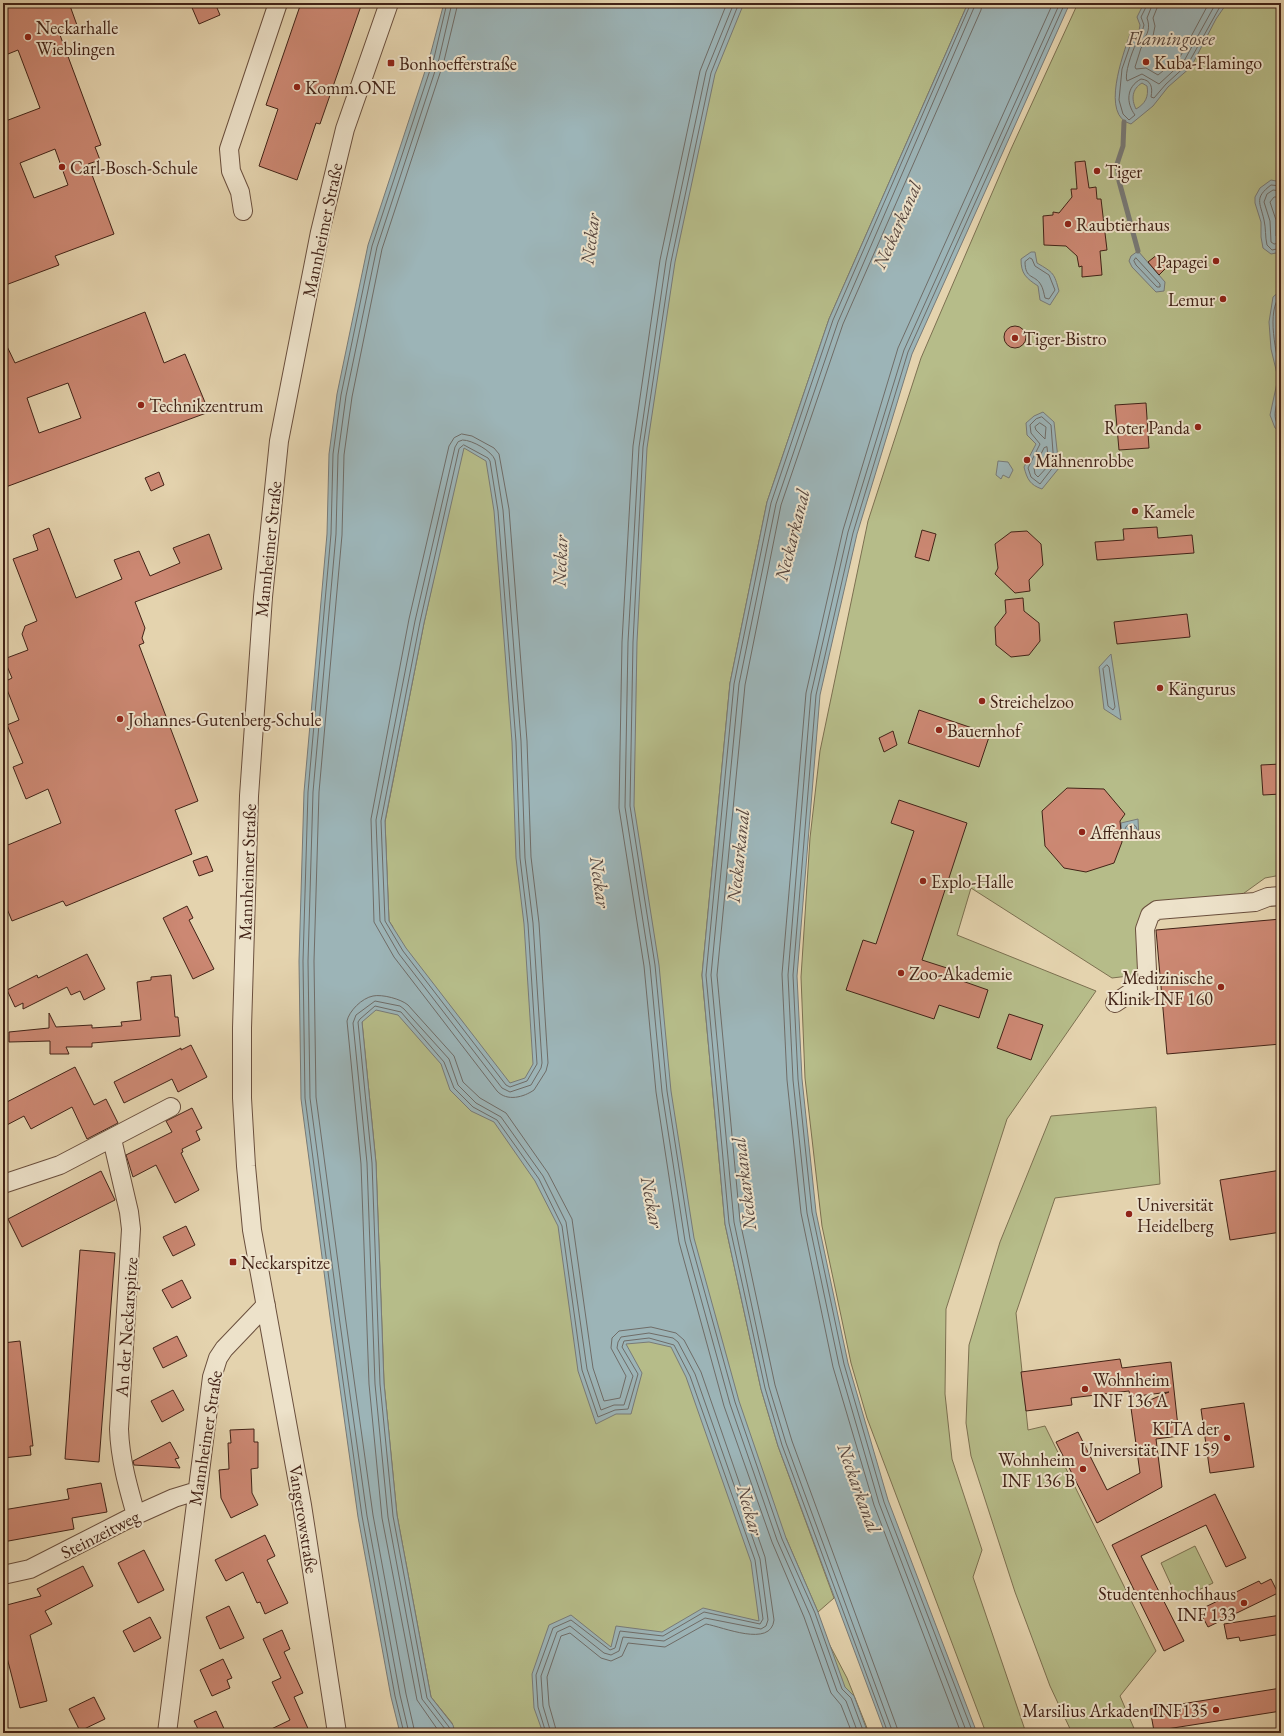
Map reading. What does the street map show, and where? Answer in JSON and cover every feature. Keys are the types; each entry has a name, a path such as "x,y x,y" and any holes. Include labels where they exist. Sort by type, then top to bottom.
{"street":[{"path":"243,211 240,192 231,171 229,149 278,3"},
{"name":"Mannheimer Straße","path":"167,1733 212,1377 218,1358 266,1305 252,1230 246,1166 242,1098 242,1028 249,796 263,597 279,441 320,232 345,129 389,3"},
{"path":"1115,1003 1133,991 1148,991 1145,929 1150,915 1157,910 1255,902 1268,897 1281,896"},
{"path":"3,1184 60,1166 171,1107"},
{"name":"An der Neckarspitze","path":"112,1139 129,1212 131,1229 119,1429 120,1449 124,1472 136,1515"},
{"name":"Vangerowstraße","path":"266,1305 302,1505 337,1733"},
{"name":"Steinzeitweg","path":"3,1575 30,1569 136,1515 174,1498 197,1491"}],"green space":[{"path":"612,3 968,3 829,319 767,502 730,683 702,975 725,1224 761,1389 778,1446 834,1598 818,1612 786,1538 786,1553 825,1636 847,1678 869,1733 454,1733 452,1723 431,1697 397,1515 384,1383 376,1163 362,1022 393,927 389,921 385,822 424,623 462,448"},
{"path":"1078,3 1281,3 1281,875 1265,878 1240,896 1158,907 1145,929 1137,975 1112,978 971,888 957,935 1096,991 1007,1119 946,1309 945,1394 952,1459 982,1550 973,1577 1026,1733 986,1733 867,1418 851,1363 822,1226 805,1078 801,977 810,838 820,751 868,521 921,358 1011,149"},
{"path":"1156,1107 1160,1184 1055,1198 1016,1313 1028,1430 1045,1426 1156,1651 1120,1696 1136,1733 1072,1733 1050,1686 1015,1592 971,1456 966,1423 969,1345 1000,1242 1051,1116"},
{"path":"1195,1546 1213,1583 1178,1600 1161,1563"}],"water":[{"name":"Neckar","path":"444,3 744,3 715,74 675,262 647,448 637,642 634,806 659,965 671,1091 694,1238 739,1401 786,1538 818,1612 845,1687 854,1696 868,1733 543,1733 534,1708 532,1674 549,1625 571,1615 611,1647 616,1626 662,1632 703,1608 759,1621 751,1562 686,1377 671,1347 649,1342 626,1344 642,1373 631,1414 616,1414 596,1424 578,1371 558,1226 535,1181 494,1122 471,1111 450,1090 441,1064 398,1015 376,1010 362,1022 376,1163 384,1383 397,1515 431,1697 453,1725 455,1733 400,1733 391,1697 358,1517 301,1099 299,961 304,792 327,534 329,454 337,394 368,245 430,56","holes":["464,448 486,461 494,511 512,742 516,858 524,924 533,1064 525,1078 510,1083 406,948 389,921 385,821 424,623"]},
{"name":"Neckarkanal","path":"968,3 1070,3 912,354 857,534 820,695 797,976 802,1079 816,1212 848,1363 888,1500 977,1733 885,1733 778,1446 761,1389 725,1224 702,975 730,683 767,502 829,319"},
{"name":"Flamingosee","path":"1144,3 1227,3 1216,19 1191,67 1168,87 1153,106 1131,124 1122,119 1117,110 1115,98 1119,70 1130,34 1139,31 1140,25 1137,17","holes":["1142,83 1147,86 1146,100 1136,109 1133,102 1134,91"]},
{"path":"1271,180 1281,182 1281,252 1271,254 1263,248 1261,222 1255,203 1255,197 1260,188"},
{"path":"1138,251 1165,282 1164,291 1156,292 1132,267 1129,261 1131,256"},
{"path":"1031,252 1035,252 1037,263 1047,269 1056,280 1059,291 1050,305 1040,300 1038,286 1030,281 1023,272 1021,259"},
{"path":"1281,290 1281,431 1275,428 1270,415 1278,378 1271,349 1269,322 1273,297"},
{"path":"1043,412 1054,422 1059,468 1042,489 1035,486 1030,481 1026,475 1024,467 1036,444 1027,435 1026,423 1034,416"},
{"path":"998,461 1008,462 1013,470 1009,478 1003,475 1001,479 996,475"},
{"path":"1111,654 1121,720 1104,709 1099,667"},
{"path":"1138,819 1139,840 1122,840 1121,823"}],"building":[{"name":"Carl-Bosch-Schule","path":"3,3 69,3 78,28 60,35 101,145 95,147 100,160 88,164 114,234 55,256 59,265 3,286 3,122 40,108 18,50 3,56","holes":["55,149 68,185 34,198 20,163"]},
{"path":"190,3 215,3 220,15 199,24"},
{"path":"301,3 362,3 320,124 316,123 297,180 259,166 278,109 266,105"},
{"name":"Raubtierhaus","path":"1085,161 1089,188 1096,187 1097,199 1101,199 1107,250 1100,251 1102,275 1082,277 1082,266 1079,267 1077,256 1066,246 1044,245 1043,216 1053,215 1053,212 1059,213 1072,197 1071,189 1077,189 1075,162"},
{"path":"1158,254 1168,266 1159,275 1148,262"},
{"name":"Technikzentrum","path":"145,312 164,363 185,354 209,412 3,488 3,338 15,363","holes":["68,383 81,418 39,433 27,398"]},
{"name":"Tiger-Bistro","path":"1015,326 1023,329 1026,337 1023,345 1015,348 1007,345 1004,337 1007,329"},
{"path":"1146,403 1149,448 1119,450 1115,405"},
{"path":"159,472 164,485 151,491 145,478"},
{"path":"1157,527 1158,538 1192,535 1194,553 1097,560 1095,542 1124,540 1123,529"},
{"path":"49,528 76,598 122,579 114,560 139,551 150,576 180,563 173,548 209,534 222,569 135,602 145,628 142,638 144,643 139,645 198,801 175,810 192,854 66,906 63,901 12,921 3,899 3,847 61,823 48,789 26,799 13,767 23,763 7,725 19,720 4,682 12,678 4,659 28,650 22,634 25,626 37,621 13,559 38,550 33,535"},
{"path":"922,530 936,534 929,561 915,557"},
{"path":"1027,531 1041,544 1043,565 1029,580 1030,591 1015,593 995,574 998,568 995,544 1011,532"},
{"path":"1023,598 1024,611 1039,623 1040,641 1029,655 1011,657 996,645 995,627 1006,613 1005,600"},
{"path":"1187,614 1190,637 1117,644 1114,622"},
{"path":"919,710 990,734 979,767 908,743"},
{"path":"893,731 897,745 884,752 879,738"},
{"path":"1281,764 1281,794 1263,795 1261,765"},
{"name":"Affenhaus","path":"1067,788 1104,789 1125,814 1120,821 1122,842 1114,863 1086,872 1064,868 1045,846 1042,811"},
{"path":"899,800 967,823 922,960 950,969 948,976 988,990 979,1018 939,1005 934,1019 846,990 863,940 876,944 914,831 891,823"},
{"path":"207,856 213,871 199,876 193,861"},
{"path":"187,906 193,918 189,920 214,969 193,979 163,918"},
{"name":"Medizinische Klinik INF 160","path":"1281,919 1281,1044 1167,1054 1156,930"},
{"path":"87,954 105,989 84,1000 80,991 71,995 67,987 23,1009 23,1003 15,1007 7,990 37,975 38,978"},
{"path":"171,975 175,1017 178,1017 180,1036 92,1043 92,1047 66,1047 69,1054 50,1054 50,1041 9,1042 9,1032 49,1028 49,1013 56,1027 92,1025 92,1028 122,1026 121,1022 141,1020 137,982 151,980 151,977"},
{"path":"1009,1014 1043,1025 1031,1060 997,1048"},
{"path":"191,1045 207,1077 178,1092 172,1079 124,1103 114,1082 181,1048 181,1050"},
{"path":"75,1067 94,1105 106,1099 118,1123 87,1139 72,1107 31,1129 24,1116 3,1127 3,1104"},
{"path":"192,1108 202,1128 196,1131 200,1140 182,1149 183,1152 181,1153 199,1190 175,1203 156,1165 133,1177 126,1155 172,1132 166,1121"},
{"path":"1281,1170 1281,1232 1230,1240 1220,1180"},
{"path":"101,1171 115,1200 22,1247 8,1219"},
{"path":"186,1226 195,1245 173,1256 163,1237"},
{"path":"80,1250 115,1253 99,1462 65,1459"},
{"path":"182,1280 191,1298 172,1308 162,1290"},
{"path":"177,1336 187,1356 163,1368 153,1348"},
{"path":"20,1341 33,1446 30,1446 31,1455 3,1458 3,1343"},
{"path":"1120,1359 1122,1368 1171,1362 1179,1436 1156,1439 1162,1487 1097,1523 1056,1442 1078,1432 1107,1490 1140,1473 1131,1408 1169,1392 1130,1397 1129,1391 1071,1398 1072,1405 1026,1411 1021,1372"},
{"path":"173,1390 184,1410 162,1422 151,1401"},
{"name":"KITA der Universität INF 159","path":"1244,1403 1254,1467 1210,1473 1201,1409"},
{"path":"254,1429 254,1442 258,1442 258,1468 251,1469 252,1493 258,1505 231,1518 221,1498 219,1470 229,1469 228,1443 231,1443 230,1430"},
{"path":"170,1442 179,1458 175,1459 180,1468 134,1465 133,1461"},
{"path":"101,1483 107,1512 72,1518 74,1529 3,1542 3,1510 69,1499 67,1489"},
{"path":"1215,1494 1246,1558 1226,1567 1206,1525 1141,1556 1184,1641 1164,1651 1112,1545"},
{"path":"265,1535 275,1556 267,1560 288,1603 265,1614 260,1602 257,1603 243,1572 226,1581 215,1560"},
{"path":"144,1550 164,1590 138,1603 118,1563"},
{"path":"83,1566 93,1586 45,1611 52,1624 30,1635 47,1701 20,1708 3,1642 3,1606 41,1596 37,1589"},
{"path":"1271,1579 1278,1593 1208,1627 1199,1610 1259,1581 1261,1584"},
{"path":"229,1606 244,1638 220,1649 206,1617"},
{"path":"1281,1615 1281,1634 1240,1641 1239,1637 1227,1639 1224,1624"},
{"path":"150,1617 161,1638 134,1652 123,1631"},
{"path":"282,1630 290,1649 284,1652 303,1693 294,1697 310,1733 263,1733 290,1720 272,1682 281,1678 263,1639"},
{"path":"223,1659 232,1678 227,1680 230,1688 212,1696 200,1670"},
{"name":"Marsilius Arkaden INF135","path":"1281,1688 1281,1711 1154,1731 1150,1709"},
{"path":"94,1697 105,1719 80,1731 69,1709"},
{"path":"216,1711 226,1733 200,1733 194,1721"}],"waterway":[{"path":"1124,122 1123,146 1117,164 1119,181 1138,251"}],"place":[{"name":"Neckarhalle Wieblingen","path":"28,37"},
{"name":"Kuba-Flamingo","path":"1146,62"},
{"name":"Bonhoefferstraße","path":"391,63"},
{"name":"Komm.ONE","path":"297,87"},
{"name":"Carl-Bosch-Schule","path":"62,167"},
{"name":"Tiger","path":"1097,171"},
{"name":"Raubtierhaus","path":"1068,224"},
{"name":"Papagei","path":"1216,261"},
{"name":"Lemur","path":"1223,299"},
{"name":"Tiger-Bistro","path":"1015,338"},
{"name":"Technikzentrum","path":"141,405"},
{"name":"Roter Panda","path":"1198,427"},
{"name":"Mähnenrobbe","path":"1027,460"},
{"name":"Kamele","path":"1135,511"},
{"name":"Kängurus","path":"1160,688"},
{"name":"Streichelzoo","path":"982,701"},
{"name":"Johannes-Gutenberg-Schule","path":"120,719"},
{"name":"Bauernhof","path":"939,730"},
{"name":"Affenhaus","path":"1082,832"},
{"name":"Explo-Halle","path":"923,881"},
{"name":"Zoo-Akademie","path":"901,973"},
{"name":"Medizinische Klinik INF 160","path":"1221,987"},
{"name":"Universität Heidelberg","path":"1129,1214"},
{"name":"Neckarspitze","path":"233,1262"},
{"name":"Wohnheim INF 136 A","path":"1085,1389"},
{"name":"KITA der Universität INF 159","path":"1227,1438"},
{"name":"Wohnheim INF 136 B","path":"1083,1469"},
{"name":"Studentenhochhaus INF 133","path":"1244,1603"},
{"name":"Marsilius Arkaden INF135","path":"1216,1710"}]}
